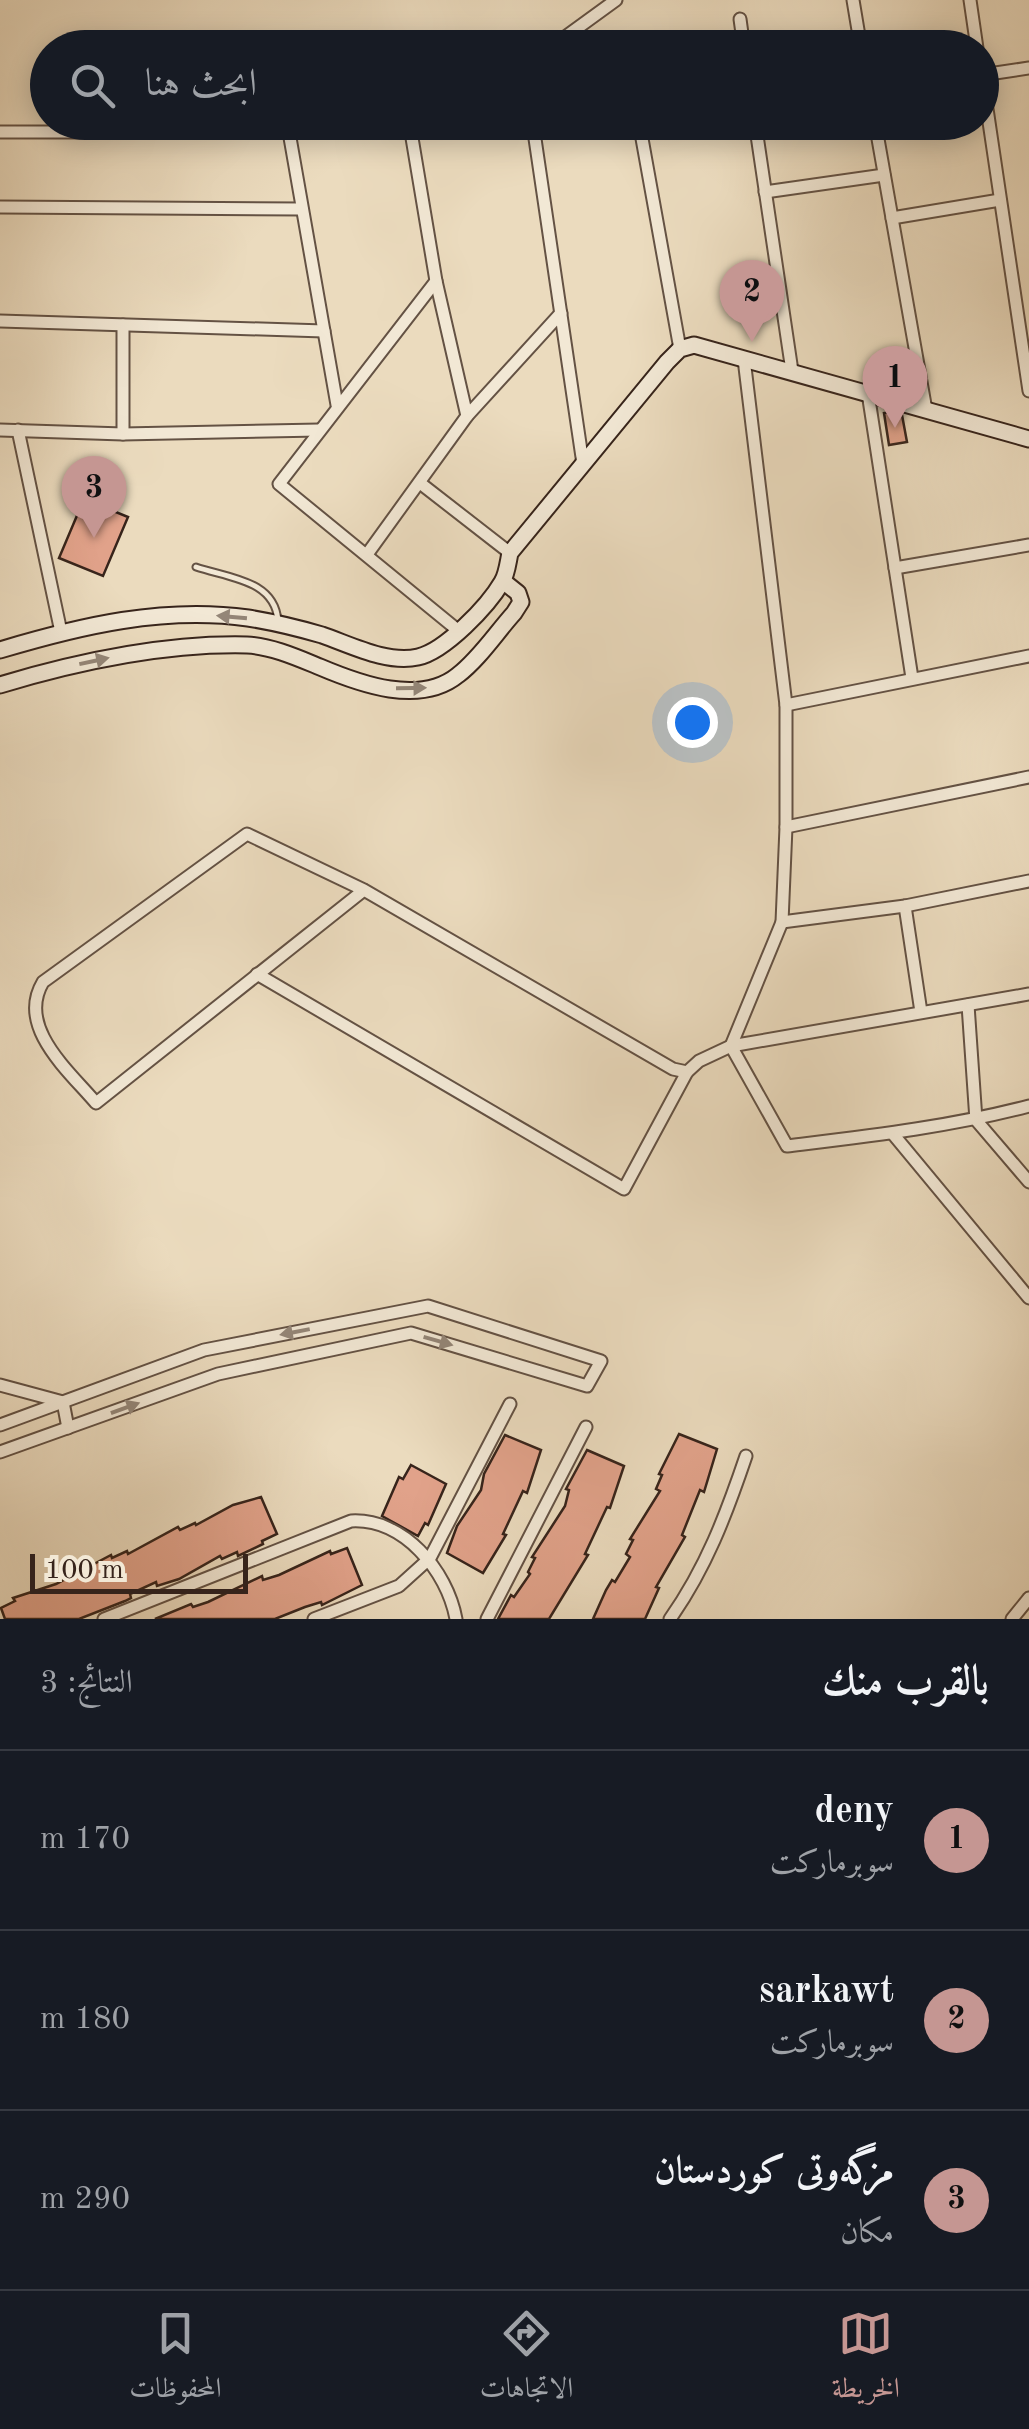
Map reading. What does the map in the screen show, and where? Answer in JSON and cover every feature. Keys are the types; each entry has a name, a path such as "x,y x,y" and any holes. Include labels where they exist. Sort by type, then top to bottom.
{"street":[{"path":"575,30 616,0"},
{"path":"852,0 858,30"},
{"path":"970,0 975,30"},
{"path":"740,19 742,30"},
{"path":"999,72 1029,68"},
{"path":"0,132 30,131"},
{"path":"290,140 336,406"},
{"path":"412,140 436,281 467,416"},
{"path":"535,140 584,464"},
{"path":"641,140 680,350"},
{"path":"758,140 792,371"},
{"path":"878,140 926,410"},
{"path":"991,140 1024,323 1029,391"},
{"path":"765,192 884,175"},
{"path":"892,218 1000,200"},
{"path":"0,207 302,209"},
{"path":"436,281 279,484 460,632"},
{"path":"368,553 467,416 561,314"},
{"path":"0,321 324,331"},
{"path":"123,325 123,434"},
{"path":"0,650 61,632 154,615 246,618 376,654 408,658 429,654 460,632 503,581 510,553 680,350 694,345 1029,438"},
{"path":"731,1046 782,922 786,827 786,706 744,359"},
{"path":"868,394 912,678"},
{"path":"0,430 123,434 319,430"},
{"path":"18,430 61,632"},
{"path":"420,483 510,553"},
{"path":"895,568 1029,545"},
{"path":"0,685 99,658 188,646 252,646 382,688 421,691 456,677 514,613 521,602 518,592 503,581"},
{"path":"273,652 278,624"},
{"path":"786,706 1029,656"},
{"path":"786,827 1029,778"},
{"path":"364,890 96,1103 36,1024 35,999 43,982 246,834 364,890 673,1069 687,1072"},
{"path":"782,922 906,906 1029,881"},
{"path":"906,906 921,1012"},
{"path":"256,974 624,1188 687,1072 699,1061 731,1046 1029,994"},
{"path":"968,1006 976,1120 1029,1182"},
{"path":"731,1046 786,1146 893,1134 976,1120 1029,1106"},
{"path":"893,1134 1029,1298"},
{"path":"0,1425 204,1350 428,1306 600,1361 587,1386 411,1333 218,1374 0,1452"},
{"path":"0,1385 62,1402"},
{"path":"62,1402 68,1428"},
{"path":"314,1619 400,1586 430,1558 510,1404"},
{"path":"487,1619 586,1427"},
{"path":"670,1619 718,1538 746,1456"},
{"path":"104,1619 350,1522 372,1520 430,1558 453,1601 456,1619"},
{"path":"1012,1619 1029,1598"}],"lane":[{"path":"196,567 260,588 276,606 278,624"}],"building":[{"path":"884,413 902,415 907,442 889,445"},
{"path":"84,499 128,517 103,576 59,558"},
{"path":"679,1434 717,1449 704,1492 700,1490 682,1535 685,1537 656,1587 659,1588 645,1619 593,1619 606,1590 630,1557 626,1554 633,1540 630,1539 660,1491 656,1489 662,1475 659,1474"},
{"path":"505,1435 541,1450 527,1493 523,1491 503,1534 506,1535 483,1573 447,1553"},
{"path":"587,1450 624,1466 610,1508 607,1507 585,1554 588,1555 549,1619 498,1619 511,1595 514,1597 530,1574 535,1558 532,1557 565,1506 569,1490 566,1489"},
{"path":"411,1465 446,1484 428,1525 425,1523 418,1536 382,1516 399,1477 403,1479"},
{"path":"261,1497 277,1534 238,1556 237,1552 222,1559 220,1556 179,1579 157,1586 156,1582 130,1594 131,1598 125,1601 79,1619 5,1619 1,1608 15,1601 13,1598 56,1584 111,1555 112,1558 127,1551 128,1554 178,1527 180,1530 196,1525 233,1505"},
{"path":"347,1548 362,1585 322,1605 321,1602 275,1619 155,1619 191,1604 193,1607 208,1602 262,1576 263,1580 279,1575 330,1551 331,1554"}],"place":[{"name":"sarkawt","path":"752,342"},
{"name":"deny","path":"895,428"},
{"name":"مزگەوتی کوردستان","path":"94,538"}]}
